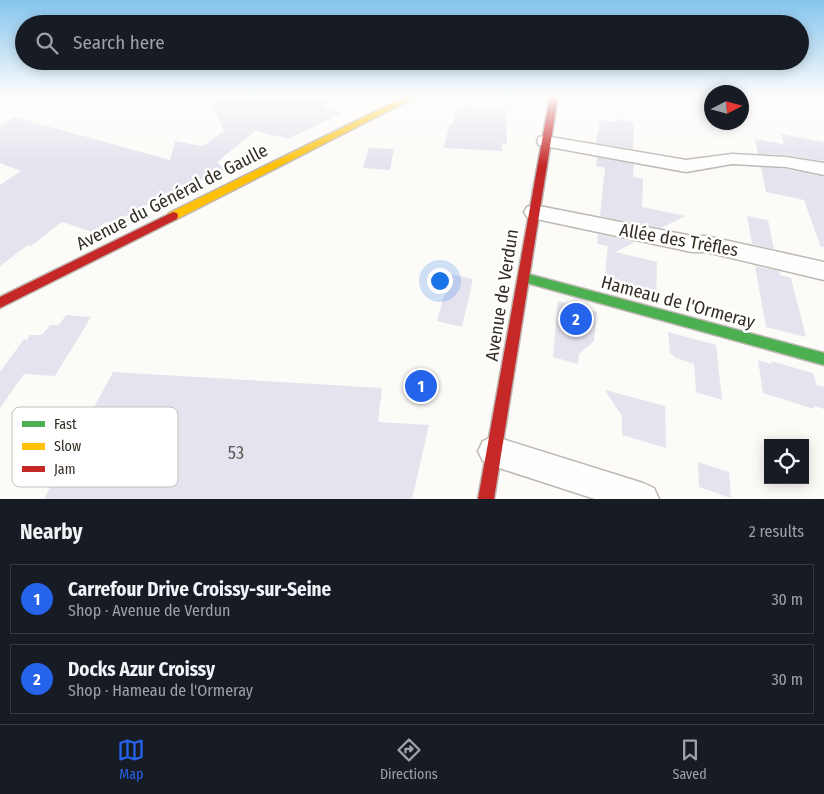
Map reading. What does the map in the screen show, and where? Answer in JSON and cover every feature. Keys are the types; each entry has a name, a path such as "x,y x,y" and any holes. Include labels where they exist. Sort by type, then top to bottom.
{"street":[{"name":"Avenue du Général de Gaulle","path":"0,303 367,119"},
{"name":"Avenue de Verdun","path":"486,499 550,119"},
{"path":"546,141 686,166 732,159 786,162 824,169"},
{"name":"Allée des Trèfles","path":"534,212 692,244 706,244 824,271"},
{"name":"Hameau de l'Ormeray","path":"524,278 824,359"},
{"path":"493,451 643,499"}],"building":[{"path":"10,119 22,119 170,160 175,141 203,146 224,131 219,119 330,119 288,139 255,131 217,162 224,169 111,223 106,222 93,232 62,222 31,246 28,245 0,266 0,185 21,171 0,163 0,125"},
{"path":"453,119 506,119 507,144 502,143 502,151 444,148 449,125 453,125"},
{"path":"618,119 634,122 633,149 596,143 600,120 616,122"},
{"path":"781,134 824,142 824,161 786,155 758,154 755,139 784,144"},
{"path":"369,148 394,149 390,170 363,168"},
{"path":"597,157 634,164 633,177 643,179 642,207 685,216 661,228 600,216 605,168 596,166"},
{"path":"761,167 786,169 824,177 824,247 821,247 804,200 766,192"},
{"path":"747,216 768,220 774,249 752,244"},
{"path":"598,234 635,242 615,252 657,262 656,298 620,289 605,274 608,246 597,244"},
{"path":"755,266 779,271 780,275 791,278 806,337 766,327"},
{"path":"450,274 473,279 462,327 437,321"},
{"path":"558,301 597,312 594,341 579,354 578,364 553,357"},
{"path":"66,315 91,317 55,376 24,374 0,408 0,372 24,339 27,340 30,335 42,335 50,325 59,325"},
{"path":"668,332 716,345 722,400 696,392 694,364 676,358 670,353"},
{"path":"758,360 772,364 771,361 813,373 817,385 824,387 824,409 814,406 814,409 763,393"},
{"path":"113,372 382,388 378,422 429,425 412,499 44,499 51,487 178,487 178,407 94,407"},
{"path":"605,390 665,406 666,448 622,435 622,416"},
{"path":"698,462 729,472 731,498 699,487"}],"traffic: fast":[{"path":"524,278 824,359"}],"traffic: slow":[{"path":"173,216 366,119"}],"traffic: jam":[{"path":"486,499 550,119"},
{"path":"0,303 173,216"}],"place":[{"name":"Docks Azur Croissy","path":"576,319"},
{"name":"Carrefour Drive Croissy-sur-Seine","path":"421,386"}]}
